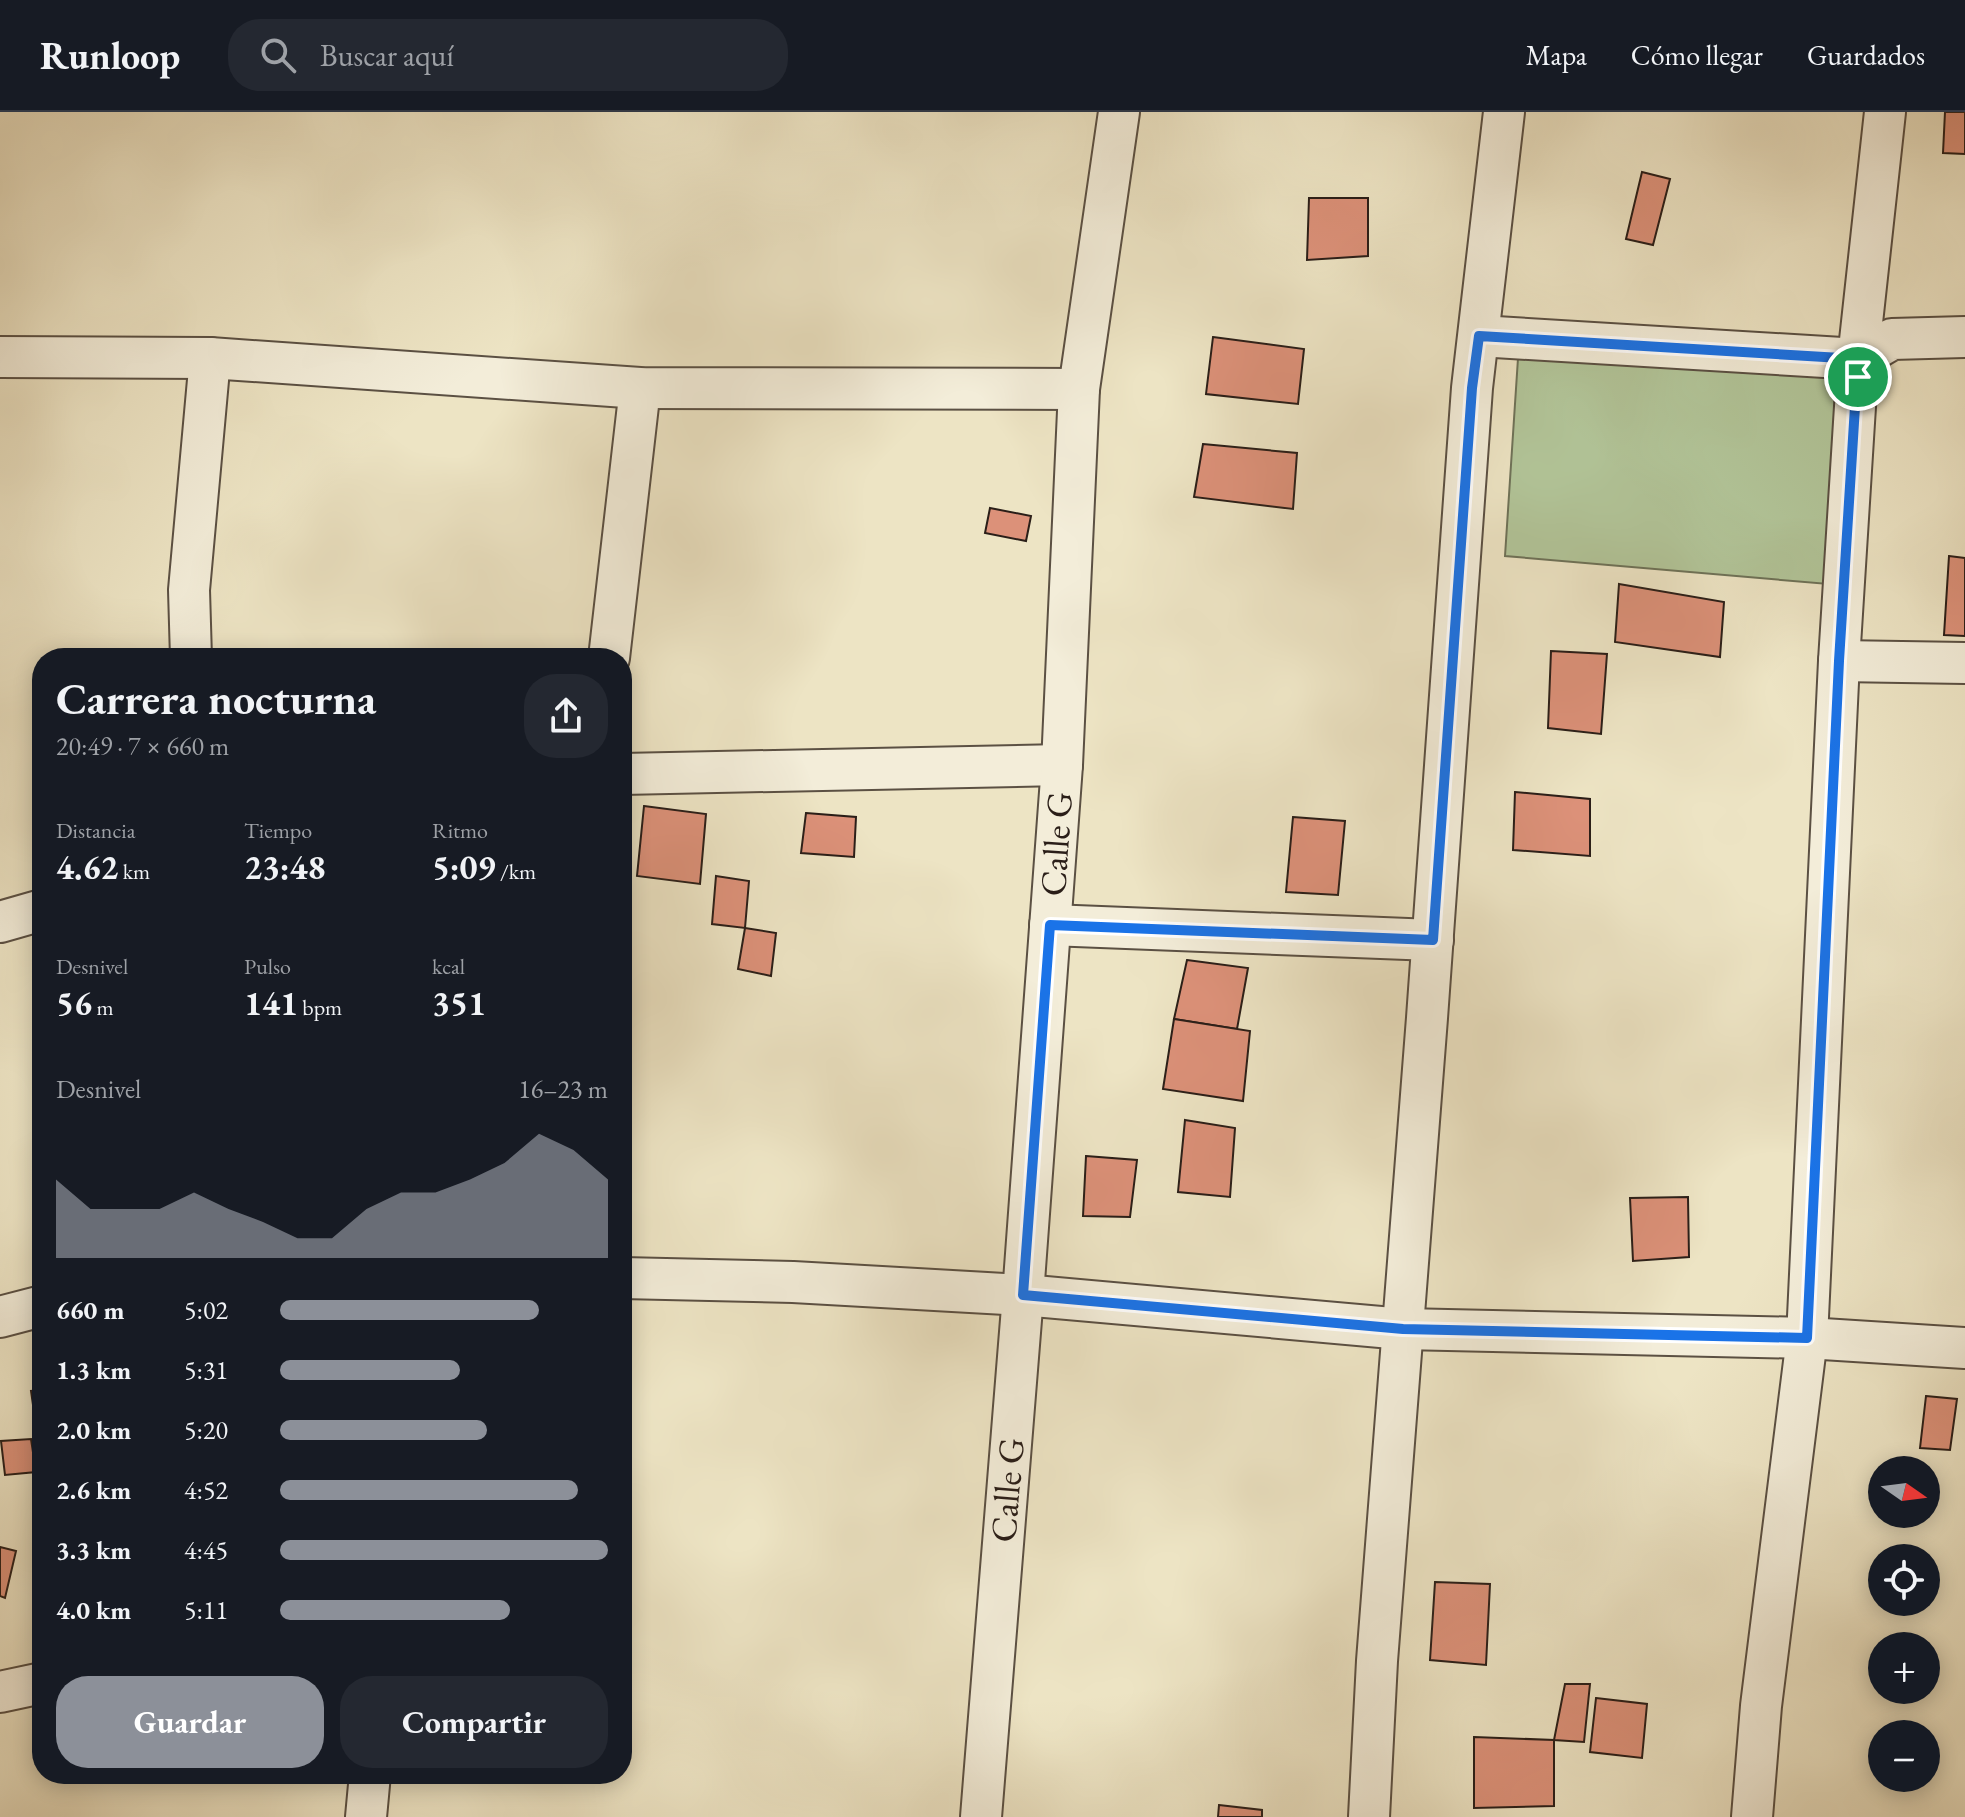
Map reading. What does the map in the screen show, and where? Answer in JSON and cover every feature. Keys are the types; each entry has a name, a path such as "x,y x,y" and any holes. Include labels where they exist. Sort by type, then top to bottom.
{"street":[{"name":"Calle G","path":"981,1817 1062,765 1079,389 1119,112"},
{"path":"1369,1817 1377,1661 1472,388 1504,112"},
{"path":"1752,1817 1761,1706 1807,1338 1839,661 1858,359 1885,112"},
{"path":"1479,336 1858,359 1892,339 1965,337"},
{"path":"0,357 210,358 640,388 1079,389"},
{"path":"191,648 189,590 210,358"},
{"path":"610,648 640,388"},
{"path":"1839,661 1965,663"},
{"path":"632,774 1062,765"},
{"path":"0,922 32,913"},
{"path":"1050,925 1433,940"},
{"path":"632,1278 793,1282 1023,1295 1403,1329 1807,1338 1965,1348"},
{"path":"0,1317 32,1309"},
{"path":"0,1692 32,1685"},
{"path":"366,1817 369,1784"}],"green space":[{"path":"1519,343 1850,375 1828,584 1505,556"}],"building":[{"path":"1945,112 1965,112 1965,154 1943,153"},
{"path":"1642,172 1670,179 1653,245 1626,239"},
{"path":"1309,198 1368,198 1368,256 1307,260"},
{"path":"1213,337 1304,349 1298,404 1206,394"},
{"path":"1203,444 1297,453 1293,509 1194,497"},
{"path":"990,508 1031,516 1026,541 985,533"},
{"path":"1949,556 1965,558 1965,636 1944,635"},
{"path":"1619,584 1724,602 1720,657 1615,642"},
{"path":"1551,651 1607,654 1601,734 1548,728"},
{"path":"1515,792 1590,799 1590,856 1513,850"},
{"path":"644,806 706,814 700,884 637,876"},
{"path":"806,813 856,817 854,857 801,853"},
{"path":"1293,817 1345,821 1338,895 1286,892"},
{"path":"716,876 749,881 745,928 712,924"},
{"path":"745,928 776,933 771,976 738,969"},
{"path":"1187,960 1248,968 1237,1029 1174,1019"},
{"path":"1174,1019 1250,1031 1243,1101 1163,1089"},
{"path":"1185,1120 1235,1128 1230,1197 1178,1192"},
{"path":"1086,1156 1137,1160 1130,1217 1083,1216"},
{"path":"1688,1197 1689,1257 1633,1261 1630,1198"},
{"path":"1926,1396 1957,1399 1950,1450 1920,1448"},
{"path":"31,1439 32,1472 5,1475 1,1441"},
{"path":"0,1547 16,1551 5,1598 0,1596"},
{"path":"1435,1582 1490,1584 1486,1665 1430,1660"},
{"path":"1565,1684 1590,1684 1584,1742 1554,1740"},
{"path":"1596,1698 1647,1704 1642,1758 1590,1752"},
{"path":"1474,1737 1554,1740 1554,1806 1474,1808"},
{"path":"1219,1805 1262,1810 1262,1817 1218,1817"}],"route":[{"path":"1479,336 1858,359 1858,377 1839,661 1807,1338 1403,1329 1023,1295 1050,925 1433,940 1472,388 1479,336"}]}
